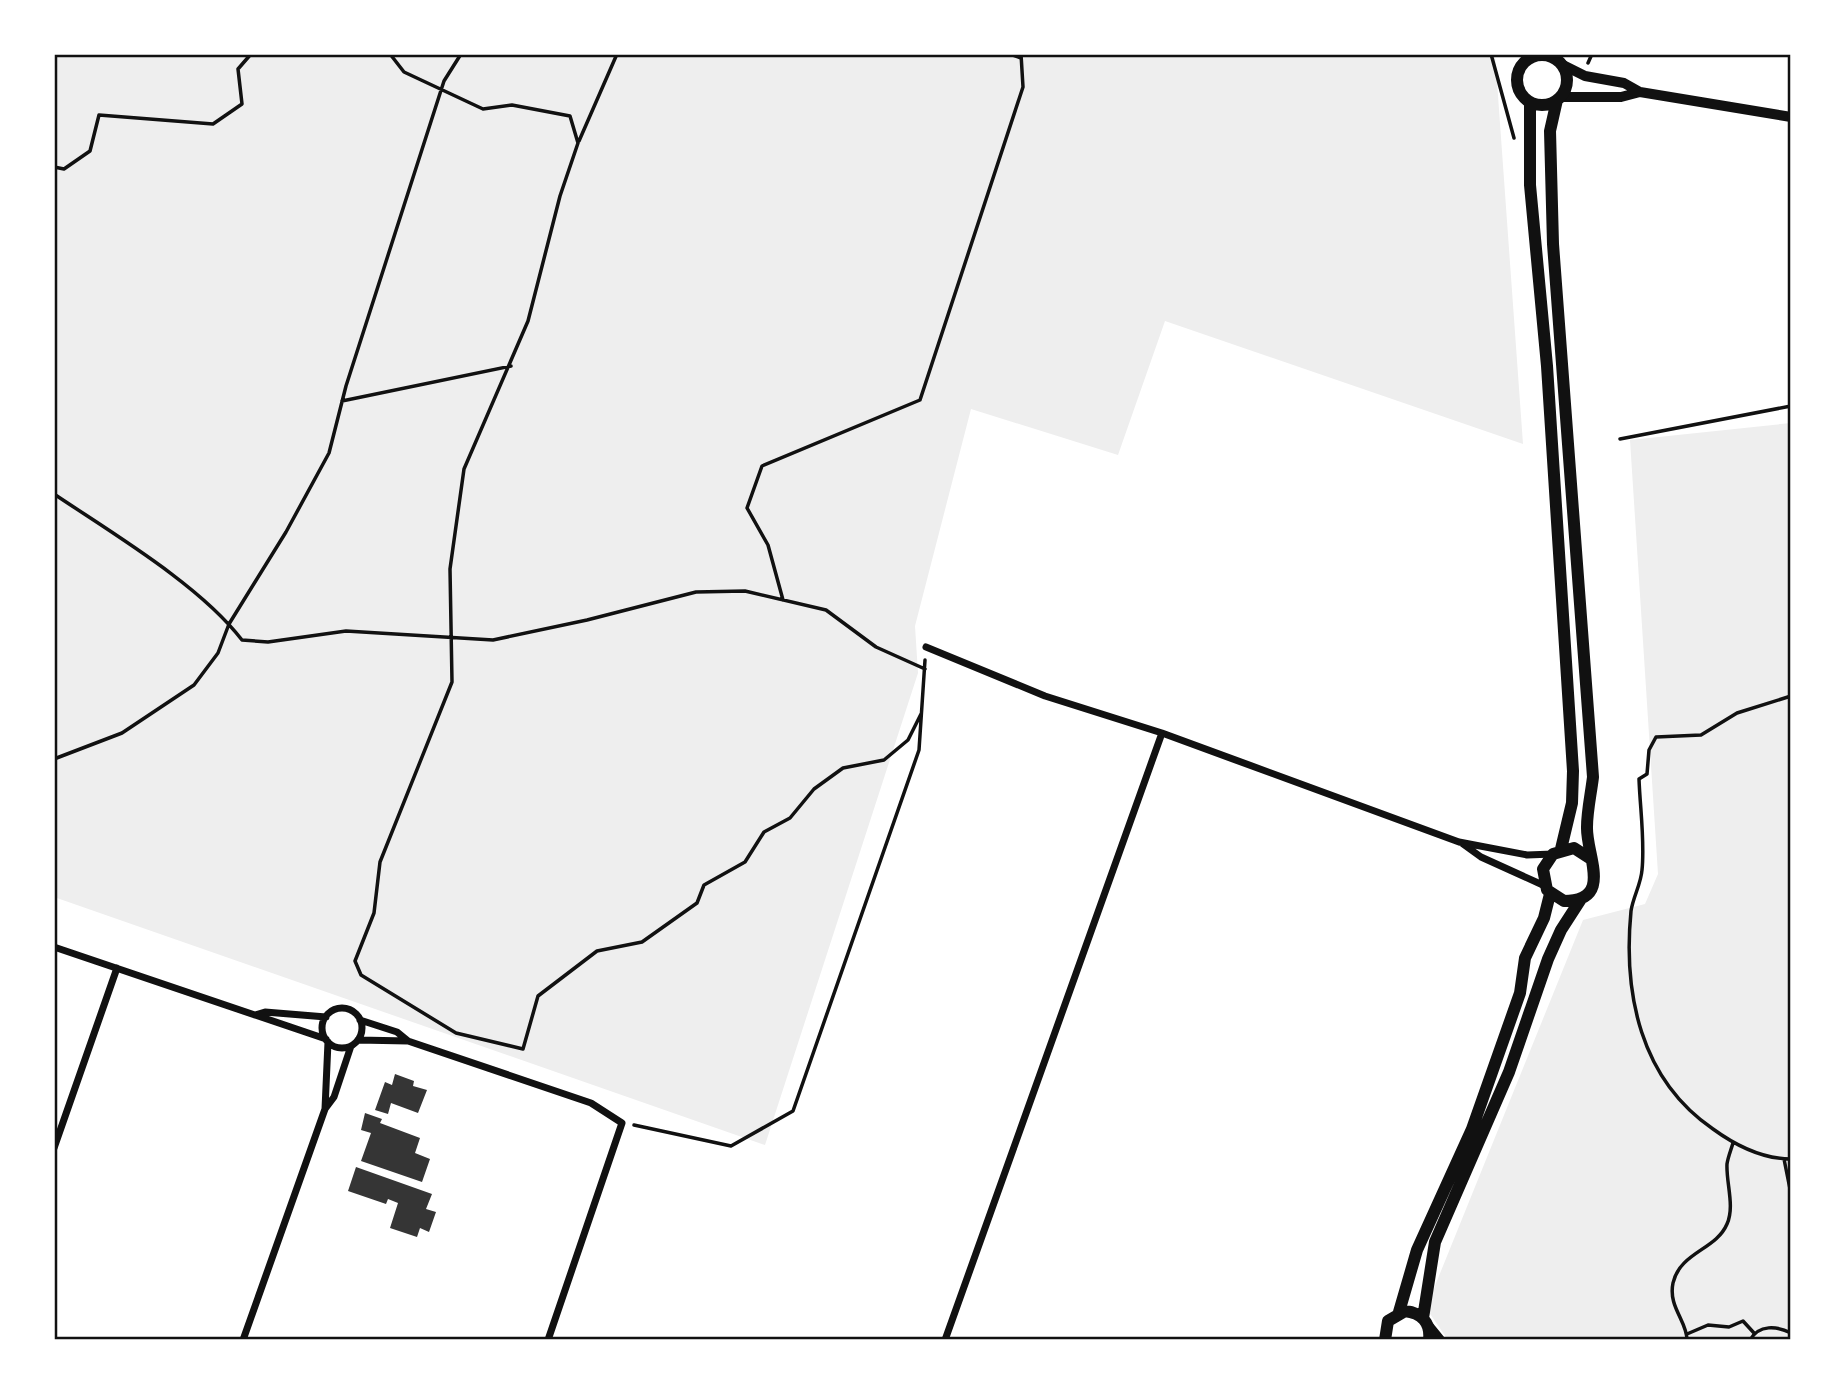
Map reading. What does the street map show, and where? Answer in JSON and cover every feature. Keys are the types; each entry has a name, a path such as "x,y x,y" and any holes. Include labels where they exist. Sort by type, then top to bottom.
{"main road":[{"path":"1429,1340 1424,1319 1435,1242 1509,1072 1561,929 1595,882 1587,826 1592,778 1553,244 1550,131 1567,80 1558,60 1542,55 1522,61 1517,83 1523,98 1544,105 1559,99"},
{"path":"1385,1340 1388,1321 1399,1312 1417,1250 1472,1129 1520,993 1525,958 1544,918 1547,890 1543,869 1557,851 1572,803 1573,771 1548,380 1530,185 1530,102"},
{"path":"1557,851 1574,848 1591,859"},
{"path":"1547,890 1564,901 1581,899"},
{"path":"1399,1312 1412,1312 1424,1319"}],"street":[{"path":"1558,60 1585,76 1623,83 1640,92 1791,117"},
{"path":"1559,99 1621,97 1640,92"},
{"path":"926,647 1045,696 1162,733 1459,842 1527,855 1557,851"},
{"path":"945,1340 1162,733"},
{"path":"1459,842 1481,857 1547,890"},
{"path":"54,947 255,1015 327,1041 336,1047 351,1046"},
{"path":"54,1148 117,968"},
{"path":"255,1015 265,1012 326,1017 344,1008 360,1020 397,1032 408,1041"},
{"path":"326,1017 323,1028 327,1041 326,1109"},
{"path":"243,1340 326,1109 334,1097 351,1046 358,1040 362,1030 360,1020"},
{"path":"358,1040 408,1041 591,1103 622,1123 548,1340"},
{"path":"1424,1319 1440,1340"}],"path":[{"path":"54,167 64,169 90,151 99,115 213,124 242,104 238,69 251,54"},
{"path":"390,54 404,72 440,92 483,110 512,105 570,116 578,143"},
{"path":"54,759 122,733 194,685 218,653 229,624 286,532 329,453 342,401 440,92 461,54"},
{"path":"617,54 578,143 528,321 464,469 450,569 452,681 380,862 374,913 355,961 361,975 456,1032 523,1049 538,996 597,951 642,942 697,903 704,885 745,862 764,832 790,818 814,789 843,768 884,760 908,740 921,714"},
{"path":"783,600 768,545 747,508 762,466 920,400 1023,88 1021,56 1010,54"},
{"path":"342,401 510,366"},
{"path":"1620,439 1791,406"},
{"path":"54,494 152,560 229,624 242,640 268,642 346,631 493,640 587,621 696,592 745,591 826,610 876,647 925,669"},
{"path":"622,1123 731,1146 793,1111 919,750 926,647"},
{"path":"1791,696 1737,713 1701,736 1656,737 1649,750 1647,774 1639,779 1642,870 1632,908 1629,980 1639,1027 1652,1056 1681,1100 1701,1121 1733,1143 1791,1159"},
{"path":"1733,1143 1727,1162 1730,1204 1727,1224 1714,1241 1682,1263 1673,1283 1677,1316 1687,1337 1709,1325 1729,1327 1743,1321 1754,1333"},
{"path":"1784,1159 1791,1194"},
{"path":"1750,1340 1754,1333 1767,1327 1781,1328 1791,1333"}],"shaded area":[{"path":"54,54 1495,54 1523,444 1165,321 1118,455 971,409 915,626 918,673 765,1145 54,897"},
{"path":"1791,423 1791,1340 1448,1340 1426,1308 1583,920 1645,904 1658,874 1630,440"}],"building":[{"path":"395,1074 414,1081 413,1086 427,1090 418,1113 391,1103 388,1114 375,1110 385,1082 392,1085"},
{"path":"365,1113 382,1119 380,1123 420,1138 415,1153 430,1159 422,1182 361,1161 371,1133 361,1130"},
{"path":"356,1167 432,1194 426,1209 436,1212 429,1232 420,1228 417,1237 390,1228 398,1203 388,1199 386,1204 348,1191"}]}
